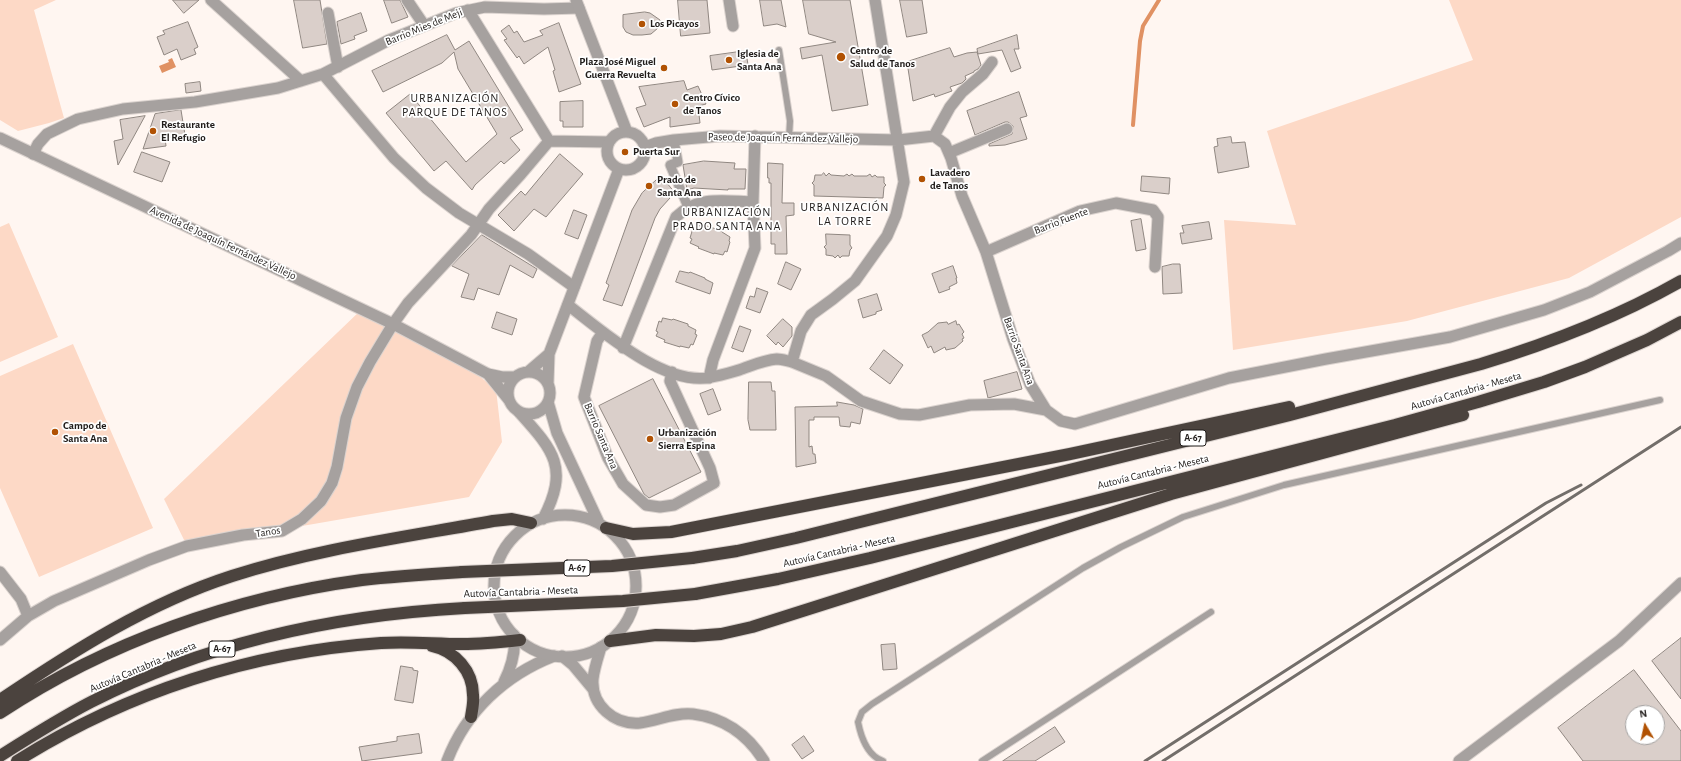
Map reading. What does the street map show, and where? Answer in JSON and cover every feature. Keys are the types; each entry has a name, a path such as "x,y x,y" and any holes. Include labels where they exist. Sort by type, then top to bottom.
{"highway":[{"name":"Autovía Cantabria - Meseta","path":"0,713 61,677 119,649 177,626 232,608 300,591 361,580 462,572 612,566 692,558 737,551 796,538 1449,374 1511,355 1576,331 1681,281"},
{"name":"Autovía Cantabria - Meseta","path":"0,756 57,721 92,702 154,674 218,650 284,632 330,622 385,614 465,608 623,601 695,594 778,579 870,558 1395,425 1544,382 1616,354 1681,322"},
{"path":"606,644 656,635 694,636 721,634 752,627 1171,494 1493,406 1520,397 1544,382"},
{"path":"603,526 633,534 671,532 1084,452 1255,413 1346,399"},
{"path":"0,700 55,664 142,613 231,576 317,554 493,521 512,519 537,521"},
{"path":"17,761 58,736 111,711 169,687 206,675 262,660 355,645 407,642 465,644 516,639"},
{"path":"407,642 442,649 459,662 466,670 472,687 473,696 471,717"}],"street":[{"path":"211,0 301,81"},
{"path":"407,0 424,25"},
{"path":"729,0 733,26"},
{"path":"792,362 801,331 811,315 855,281 887,236 892,225 904,182 875,0"},
{"path":"577,4 627,132"},
{"name":"Barrio Mies de Meji","path":"33,154 38,144 47,134 78,119 123,109 237,96 278,88 323,74 389,40 424,25 468,10 499,6 544,9 577,4"},
{"path":"468,10 549,141"},
{"path":"328,12 338,67"},
{"path":"934,136 950,107 962,92 984,74 992,62"},
{"path":"323,74 379,142 409,174 440,199 528,254 574,287"},
{"path":"898,140 934,136 945,144 949,153 1007,129"},
{"path":"627,132 640,138 644,147 644,158 636,168 625,171 619,170 609,161 606,155 608,142 616,134 627,132"},
{"name":"Paseo de Joaquín Fernández Vallejo","path":"644,147 674,140 712,136 898,140"},
{"path":"710,378 713,360 755,248 753,202 755,136"},
{"name":"Avenida de Joaquín Fernández Vallejo","path":"0,138 393,324 445,350 488,374"},
{"path":"674,140 678,162 670,165 688,207"},
{"path":"549,141 608,142"},
{"path":"478,224 489,209 549,141"},
{"name":"Barrio Santa Ana","path":"949,153 962,196 986,252 1016,347 1030,384 1046,410"},
{"path":"518,411 525,413 536,413 544,408 548,402 550,390 548,383 549,354 619,170"},
{"path":"623,348 672,222 676,217 688,207 708,201 753,202"},
{"name":"Barrio Fuente","path":"986,252 1080,211 1116,203 1153,210 1158,217 1155,267"},
{"name":"Tanos","path":"0,640 28,616 60,598 149,560 187,546 242,535 282,530 302,519 321,501 332,483 337,467 346,418 355,393 370,362 393,324 408,303 471,234 478,224"},
{"path":"568,305 623,348 662,369 686,377 710,378 737,371 764,361 778,359 792,362 826,376 861,401 900,414 919,415 970,405 1014,404 1046,410 1061,421 1075,424 1229,378 1450,337 1544,310 1590,292 1681,243"},
{"name":"Barrio Santa Ana","path":"603,332 596,341 584,397 608,458 623,484 646,505 674,505 714,482 710,468 670,382 672,372"},
{"path":"488,374 502,377 515,377 528,372 549,354"},
{"path":"528,372 538,374 548,383"},
{"path":"488,374 512,406 546,444 554,463 557,479 556,486 537,521"},
{"path":"509,400 509,386 515,377"},
{"path":"548,402 557,433 603,526"},
{"path":"447,761 458,735 471,717 502,685 527,668 558,656 582,655 606,644 624,625 634,606 636,580 633,563 625,547 603,526 590,519 571,515 562,515 537,521 515,537 503,553 497,565 494,591 497,604 501,617 516,639 530,648 558,656 574,665 593,689 598,703 614,718 623,721 640,723 673,715 687,714 701,716 723,723 746,737 764,761"},
{"path":"0,572 21,599 28,616"},
{"path":"1459,761 1619,641 1681,583"},
{"path":"502,685 512,663 516,639"},
{"path":"593,689 593,679 606,644"}],"lane":[{"path":"778,50 790,121 789,138"},
{"path":"883,761 877,759 870,751 864,740 858,722 862,712 872,704 1077,572 1121,547 1160,528 1211,508 1284,485 1660,400"},
{"path":"982,761 1211,612"}],"shaded area":[{"path":"0,0 56,0 34,10 64,118 18,131 0,120"},
{"path":"1449,0 1681,0 1681,217 1569,278 1407,321 1233,350 1224,220 1296,225 1267,131 1473,60"},
{"path":"172,58 176,67 162,73 159,66 169,62 168,60"},
{"path":"9,223 58,337 0,362 0,227"},
{"path":"362,309 445,350 496,389 502,442 469,497 187,546 164,499"},
{"name":"Campo de Santa Ana","path":"73,344 153,528 39,577 0,488 0,376"}],"building":[{"path":"173,0 199,0 184,13"},
{"path":"294,0 320,0 327,44 303,48"},
{"path":"384,0 400,0 408,17 392,23"},
{"path":"678,0 707,0 710,33 681,36"},
{"path":"760,0 781,0 786,27 777,24 764,26"},
{"name":"Centro de Salud de Tanos","path":"803,0 850,0 868,105 832,111 822,55 802,59 800,48 836,42 809,34"},
{"path":"900,0 922,0 927,33 907,37"},
{"name":"Los Picayos","path":"645,12 650,13 660,20 660,25 658,28 651,34 633,35 626,32 623,27 623,15"},
{"path":"361,13 367,31 354,36 355,39 341,44 337,22"},
{"path":"188,22 198,47 194,49 196,54 181,60 177,49 164,55 157,37 165,34 163,31"},
{"path":"559,23 581,84 559,92 553,71 555,70 548,47 524,64 519,56 517,58 504,40 507,39 501,31 509,25 514,33 517,31 524,42 543,35 540,31"},
{"path":"447,35 455,50 469,41 523,130 510,138 520,150 504,164 501,161 475,185 472,190 446,161 434,171 386,113 410,94 466,162 497,134 458,69 454,52 442,63 383,92 372,71"},
{"path":"1017,35 1019,49 1014,49 1021,68 1011,72 1002,50 978,54 977,49"},
{"path":"950,48 954,57 977,52 981,65 974,72 965,76 966,79 962,83 950,87 952,91 935,97 934,94 913,101 907,62"},
{"name":"Iglesia de Santa Ana","path":"746,51 748,65 712,70 710,56"},
{"name":"Centro Cívico de Tanos","path":"684,81 687,90 698,86 706,104 698,106 700,123 670,127 670,117 644,127 636,108 646,105 639,87"},
{"path":"200,82 201,91 186,93 185,84"},
{"path":"1019,92 1027,116 1020,118 1027,139 1005,145 989,146 989,144 1012,134 1013,126 1008,122 1005,122 975,135 967,111"},
{"path":"583,101 583,127 563,127 563,121 560,121 560,102"},
{"path":"181,110 185,135 165,138 166,146 143,149 155,114"},
{"path":"145,116 118,165 114,141 123,139 120,120"},
{"path":"1231,137 1232,143 1245,142 1249,167 1218,173 1214,147 1218,146 1217,139"},
{"path":"142,152 170,162 162,182 134,172"},
{"path":"560,154 583,174 546,217 534,209 514,231 498,215 521,191 525,195"},
{"path":"704,161 735,163 734,169 746,169 745,189 728,190 694,188 687,190 683,165"},
{"path":"768,163 783,164 782,203 794,203 794,215 786,216 787,254 775,254 775,244 771,244 771,183 769,183 768,178"},
{"path":"824,173 826,176 829,173 831,175 844,176 847,174 849,176 852,174 854,176 867,176 870,174 872,177 875,175 877,177 884,177 884,183 886,185 884,187 883,198 814,196 814,185 812,183 815,175 821,175"},
{"path":"661,176 676,194 669,197 670,198 660,209 655,218 622,306 603,300 609,285 606,283 632,210 642,193"},
{"path":"1142,176 1170,178 1169,194 1141,191"},
{"path":"574,210 587,215 578,239 565,234"},
{"path":"1141,219 1146,249 1136,251 1131,221"},
{"path":"1209,222 1212,239 1182,244 1180,233 1184,233 1182,226"},
{"path":"697,225 707,226 722,231 730,237 727,252 725,251 723,255 714,254 698,248 699,247 690,243 693,228 695,229"},
{"path":"826,234 850,235 850,245 852,248 849,256 842,256 840,258 838,255 835,258 833,256 826,255 826,249 824,247 826,245"},
{"path":"482,235 537,269 533,278 510,265 499,295 478,288 474,300 461,297 469,274 452,266"},
{"path":"786,262 801,269 791,290 778,284"},
{"path":"1180,264 1182,293 1163,294 1162,267"},
{"path":"953,266 957,283 949,287 950,289 939,293 932,274"},
{"path":"680,271 690,272 713,283 710,294 676,282"},
{"path":"757,288 768,292 760,313 746,308 750,296 754,297"},
{"path":"877,294 882,310 876,312 876,314 863,318 858,300"},
{"path":"497,312 517,319 512,335 492,328"},
{"path":"663,318 673,319 688,324 688,326 696,330 695,334 697,335 693,345 691,344 689,348 680,347 664,342 665,340 656,336 659,321 661,322"},
{"path":"783,319 792,327 792,336 783,347 778,342 776,345 767,336"},
{"path":"956,321 957,325 959,324 964,332 962,334 964,338 962,339 963,341 955,348 946,350 945,347 934,353 931,346 928,348 922,335 938,323 947,322 948,324"},
{"path":"740,326 751,330 743,352 732,348"},
{"path":"884,350 903,365 890,384 870,369"},
{"path":"1017,372 1022,389 988,398 984,381"},
{"name":"Urbanización Sierra Espina","path":"653,379 701,472 649,498 644,494 599,406"},
{"path":"749,382 771,382 772,391 775,391 776,430 750,430 748,420"},
{"path":"713,389 721,410 708,415 700,394"},
{"path":"837,402 854,405 863,409 860,424 851,422 850,427 840,426 839,417 814,417 814,420 809,420 809,447 812,446 816,463 796,467 795,407 837,406"},
{"path":"1681,638 1681,699 1652,661"},
{"path":"895,644 897,669 883,670 881,645"},
{"path":"401,666 413,668 413,670 418,671 413,703 395,700"},
{"path":"1634,670 1661,705 1625,705 1625,745 1665,745 1665,710 1681,731 1681,761 1583,761 1558,728"},
{"path":"1055,727 1065,742 1035,761 1003,761"},
{"path":"419,734 422,753 362,761 359,747 397,741 397,737"},
{"path":"804,736 814,751 802,759 792,745"}],"waterway":[{"path":"1133,125 1140,41 1143,26 1159,0"}],"railway":[{"path":"1163,761 1681,427"},
{"path":"1145,761 1546,503 1581,485"}],"place":[{"name":"Los Picayos","path":"642,24"},
{"name":"Centro de Salud de Tanos","path":"841,57"},
{"name":"Iglesia de Santa Ana","path":"729,60"},
{"name":"Plaza José Miguel Guerra Revuelta","path":"664,68"},
{"name":"Centro Cívico de Tanos","path":"675,104"},
{"name":"Restaurante El Refugio","path":"153,131"},
{"name":"Puerta Sur","path":"625,152"},
{"name":"Lavadero de Tanos","path":"922,179"},
{"name":"Prado de Santa Ana","path":"649,186"},
{"name":"Campo de Santa Ana","path":"55,432"},
{"name":"Urbanización Sierra Espina","path":"650,439"}],"district":[{"name":"URBANIZACIÓN PARQUE DE TANOS","path":"455,105"},
{"name":"URBANIZACIÓN LA TORRE","path":"845,214"},
{"name":"URBANIZACIÓN PRADO SANTA ANA","path":"727,219"}]}
